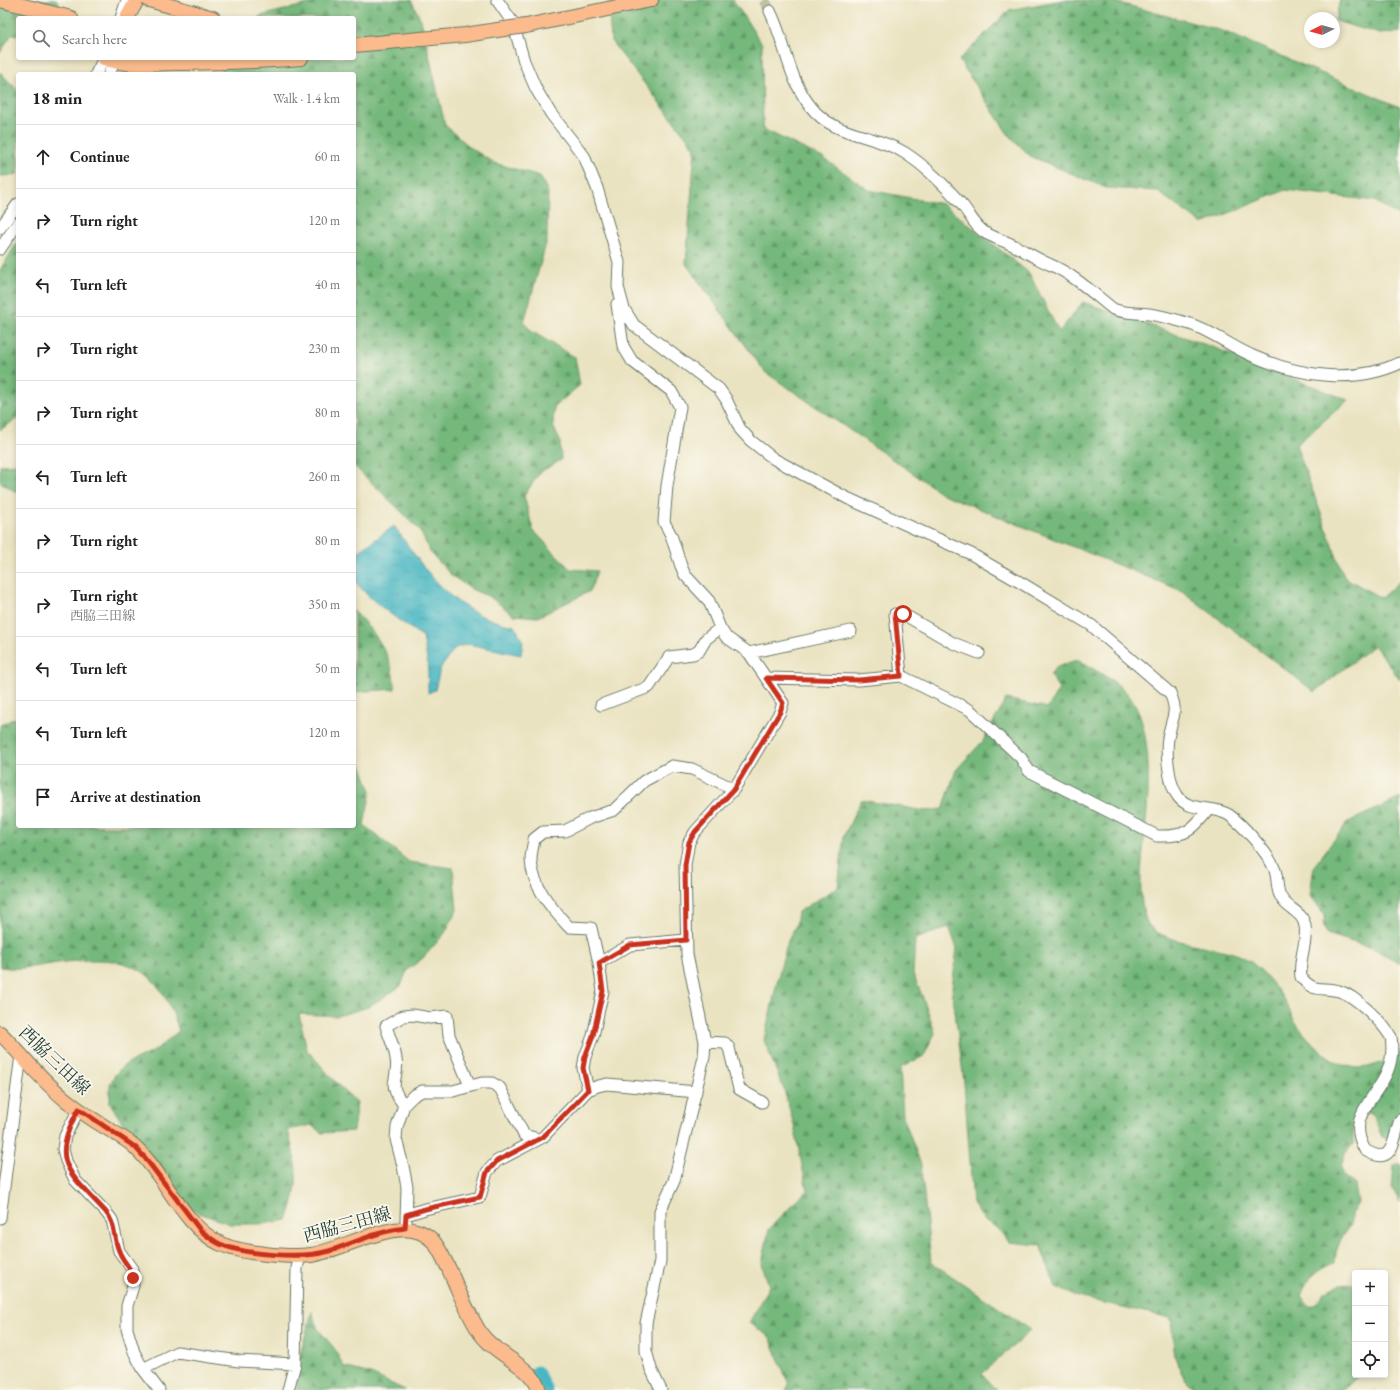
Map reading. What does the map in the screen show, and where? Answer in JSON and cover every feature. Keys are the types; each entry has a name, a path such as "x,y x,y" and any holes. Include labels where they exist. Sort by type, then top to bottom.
{"main road":[{"path":"0,0 63,16"},
{"path":"128,16 137,0"},
{"path":"149,0 206,16"},
{"path":"356,45 380,44 465,35 526,26 651,0"},
{"path":"356,53 430,43 465,35"},
{"path":"356,41 380,44"},
{"path":"109,62 140,64 261,60"},
{"name":"西脇三田線","path":"0,1033 45,1081 79,1109 135,1147 146,1159 189,1217 210,1238 220,1244 237,1249 300,1256 328,1252 390,1230 405,1222 414,1229 425,1234 434,1242 443,1257 474,1323 483,1338 494,1348 527,1371 533,1377 539,1390"}],"street":[{"path":"122,16 127,0"},
{"path":"133,16 140,0"},
{"path":"497,0 513,23 524,61 536,89 551,114 584,156 597,188 619,262 618,287 622,303 634,325 719,389 726,399 740,429 750,441 774,459 847,498 971,554 1091,625 1170,693 1175,704 1175,715 1168,734 1171,781 1176,795 1182,802 1228,814 1241,825 1275,868 1278,892 1283,901 1300,915 1305,924 1306,934 1300,966 1301,977 1311,987 1338,991 1352,998 1385,1028 1395,1046 1398,1061 1394,1080 1362,1120 1360,1136 1365,1150 1378,1156 1386,1154 1394,1147 1400,1120"},
{"path":"770,11 781,37 790,70 800,93 812,109 832,124 848,132 881,142 905,153 940,182 963,206 972,220 984,232 1051,265 1113,309 1121,312 1148,313 1192,325 1252,356 1288,369 1311,374 1345,377 1370,374 1400,363"},
{"path":"98,72 109,62"},
{"path":"0,228 16,207"},
{"path":"0,249 16,226"},
{"path":"622,303 617,304 623,346 632,361 671,391 680,407 664,522 671,535 685,575 709,601 720,628 726,637 749,653 783,703 780,712 734,789 695,832 689,842 685,865 686,940 705,1042 704,1057 674,1181 660,1211 660,1261 646,1323 646,1351 651,1369 661,1390"},
{"path":"901,676 895,614 903,614 953,643 979,653"},
{"path":"601,705 649,687 669,657 693,654 699,651 706,639 720,628"},
{"path":"749,653 851,631"},
{"path":"766,678 859,680 901,676 970,710 1021,758 1029,771 1158,836 1171,836 1185,833 1196,826 1208,810"},
{"path":"588,1090 583,1068 585,1057 593,1036 603,991 599,963 591,928 569,927 552,909 538,885 531,861 534,839 542,832 565,831 590,818 614,810 644,781 672,766 692,769 734,789"},
{"path":"599,963 630,945 686,940"},
{"path":"404,1105 397,1098 394,1090 394,1074 397,1067 396,1058 386,1026 403,1016 413,1015 430,1018 447,1016 449,1034 470,1086"},
{"path":"705,1042 725,1043 729,1048 739,1090 762,1102"},
{"path":"0,1218 21,1056"},
{"path":"405,1222 407,1187 396,1140 397,1127 404,1105 413,1096 422,1091 454,1091 470,1086 492,1083 500,1088 524,1135 539,1139"},
{"path":"405,1222 425,1209 480,1197 487,1172 497,1161 539,1139 588,1090 607,1084 696,1092"},
{"path":"79,1109 65,1136 63,1148 66,1161 75,1180 112,1220 119,1251 132,1269 133,1286 127,1306 127,1329 134,1352 143,1369 159,1390"},
{"path":"288,1390 295,1364 297,1268 300,1256"},
{"path":"143,1369 177,1352 239,1361 295,1364"}],"green space":[{"path":"0,0 57,0 59,4 57,16 16,16 16,35 12,34 0,53"},
{"path":"325,0 411,0 421,20 445,125 471,148 494,163 540,176 548,192 547,240 524,322 531,331 575,357 580,385 554,407 553,426 560,441 561,460 540,472 524,496 533,530 570,569 597,571 590,591 538,617 514,615 490,597 471,589 451,575 431,553 420,531 356,468 356,72 222,72 226,60 356,60 356,16 260,16"},
{"path":"608,0 733,0 762,44 763,129 823,158 869,190 943,204 1029,273 1059,332 1083,302 1215,348 1348,400 1296,445 1344,577 1381,598 1400,581 1400,680 1374,645 1315,692 1182,591 943,494 765,372 686,264 695,148 611,41"},
{"path":"1063,0 1108,0 1223,31 1400,107 1400,217 1375,201 1286,190 1202,224 1157,191 1106,188 1030,156 1008,134 959,60 1009,10"},
{"path":"1340,0 1400,0 1400,32 1380,34 1340,22 1340,12 1337,12"},
{"path":"0,72 16,89 16,175 0,176"},
{"path":"16,244 16,419 0,430 0,270"},
{"path":"16,464 16,492 0,482 0,465"},
{"path":"356,613 370,628 387,655 391,665 395,689 356,692"},
{"path":"1077,660 1108,678 1124,690 1135,705 1142,723 1148,766 1148,789 1141,894 1143,912 1146,920 1152,928 1162,935 1175,940 1233,953 1250,961 1262,971 1277,989 1296,1023 1304,1034 1328,1057 1338,1062 1358,1068 1368,1067 1386,1061 1400,1050 1400,1137 1390,1140 1382,1137 1373,1115 1362,1111 1353,1128 1353,1144 1345,1154 1341,1167 1344,1176 1355,1185 1358,1203 1351,1214 1351,1224 1342,1236 1336,1252 1335,1262 1318,1271 1309,1279 1301,1296 1310,1306 1333,1288 1346,1284 1352,1284 1352,1378 1356,1378 1341,1390 1199,1390 1190,1384 1179,1368 1174,1349 1171,1318 1078,1297 1056,1287 1040,1245 1009,1242 996,1227 984,1220 973,1204 964,1082 952,988 957,948 949,927 915,939 913,974 935,1033 924,1056 900,1068 903,1116 921,1165 931,1262 1031,1330 982,1374 997,1390 786,1390 789,1385 770,1337 749,1323 769,1286 762,1264 769,1229 807,1190 794,1125 784,1090 764,1040 780,969 788,941 796,925 798,912 838,887 844,836 861,800 926,811 943,809 956,770 983,741 1006,699 1048,708 1059,689 1050,674 1058,666"},
{"path":"16,718 16,828 356,828 356,751 371,791 364,825 409,862 453,868 457,910 445,933 423,958 407,970 401,986 368,1007 337,1016 299,1014 307,1050 340,1087 357,1102 353,1131 322,1133 311,1125 288,1130 294,1155 296,1185 287,1220 263,1224 230,1224 199,1213 177,1198 132,1138 110,1103 110,1084 115,1075 123,1066 154,1051 179,1031 170,1007 159,988 147,975 133,966 97,960 75,961 26,968 0,967 0,725"},
{"path":"1400,798 1400,963 1375,949 1327,934 1323,924 1325,915 1310,895 1314,866 1348,822"},
{"path":"1400,1163 1400,1203 1392,1187 1394,1165"},
{"path":"312,1312 318,1329 334,1348 344,1367 371,1374 405,1390 297,1390 298,1362"}],"water":[{"path":"394,526 431,576 458,602 474,612 493,620 515,626 523,642 521,655 468,644 455,648 440,669 435,690 428,693 428,665 423,637 373,600 357,584 356,554"}],"waterway":[{"path":"537,1372 546,1390"}],"tunnel":[{"path":"764,0 770,11"}],"route":[{"path":"133,1278 132,1269 124,1262 119,1251 112,1220 75,1180 66,1161 63,1148 65,1136 79,1109 135,1147 146,1159 200,1230 220,1244 237,1249 300,1256 328,1252 390,1230 405,1228 406,1215 425,1209 480,1197 487,1172 497,1161 543,1137 588,1090 583,1068 585,1057 593,1036 603,991 599,963 630,945 686,940 685,865 689,842 695,832 734,789 780,712 783,703 766,678 859,680 901,676 895,614 903,614"}]}
